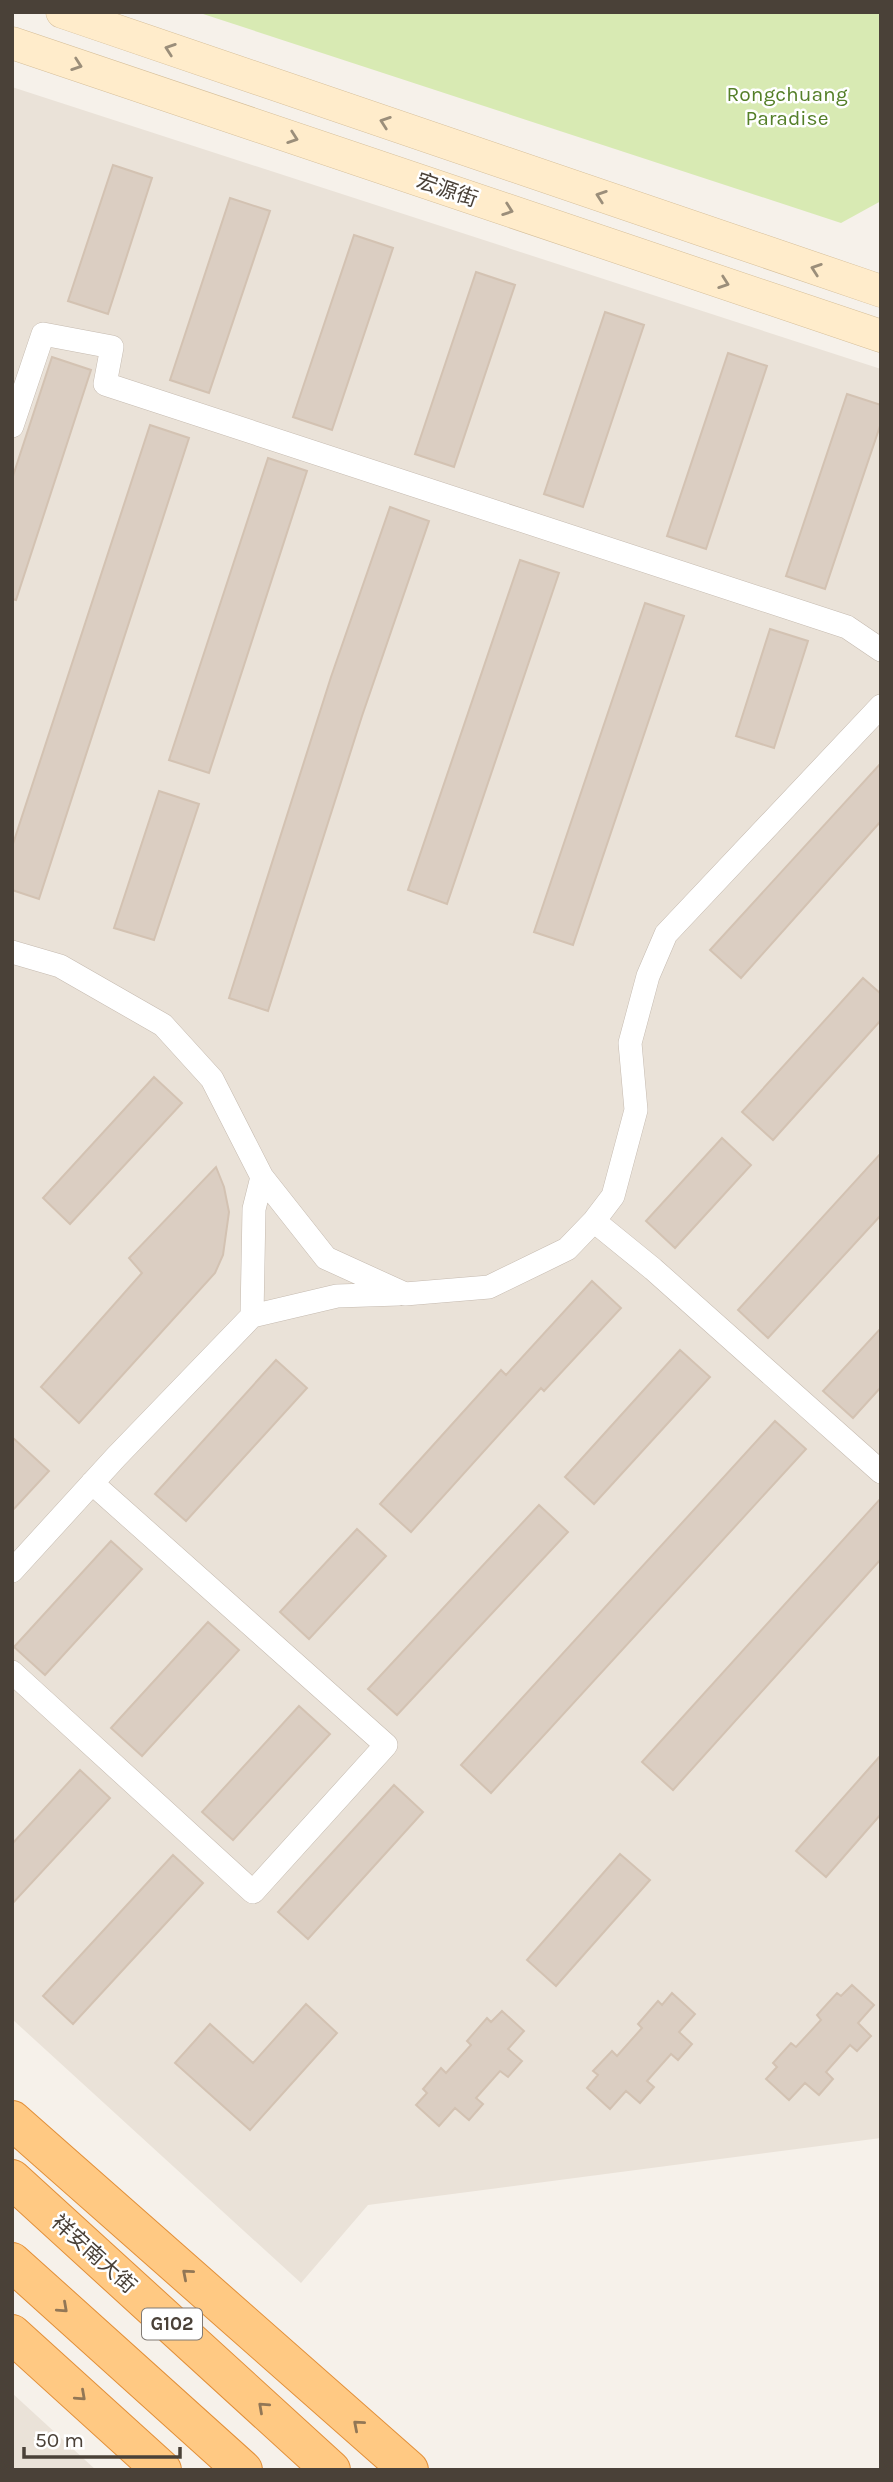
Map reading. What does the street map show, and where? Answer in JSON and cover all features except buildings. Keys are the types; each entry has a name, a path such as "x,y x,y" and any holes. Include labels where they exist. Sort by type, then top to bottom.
{"highway":[{"path":"12,2120 409,2470"},
{"name":"祥安南大街","path":"12,2179 331,2470"},
{"name":"G102","path":"12,2262 243,2470"},
{"path":"12,2334 162,2470"}],"main road":[{"name":"宏源街","path":"62,12 881,291"},
{"name":"宏源街","path":"12,43 881,336"}],"street":[{"path":"12,426 43,334 112,347 105,384 847,627 881,650"},
{"path":"12,1571 252,1316 337,1296 489,1287 566,1249 594,1221 613,1196 636,1110 630,1043 648,976 666,934 881,706"},
{"path":"12,952 60,966 163,1025 212,1079 261,1177 326,1258 405,1294"},
{"path":"252,1316 256,1258 254,1209 261,1177"},
{"path":"594,1221 653,1269 881,1472"},
{"path":"12,1672 253,1892 386,1745 92,1483"}],"shaded area":[{"path":"12,87 881,369 881,2138 368,2205 301,2283 12,2019"},
{"path":"12,2393 96,2470 12,2470"}],"green space":[{"name":"Rongchuang Paradise","path":"197,12 881,12 881,201 841,223"}]}
